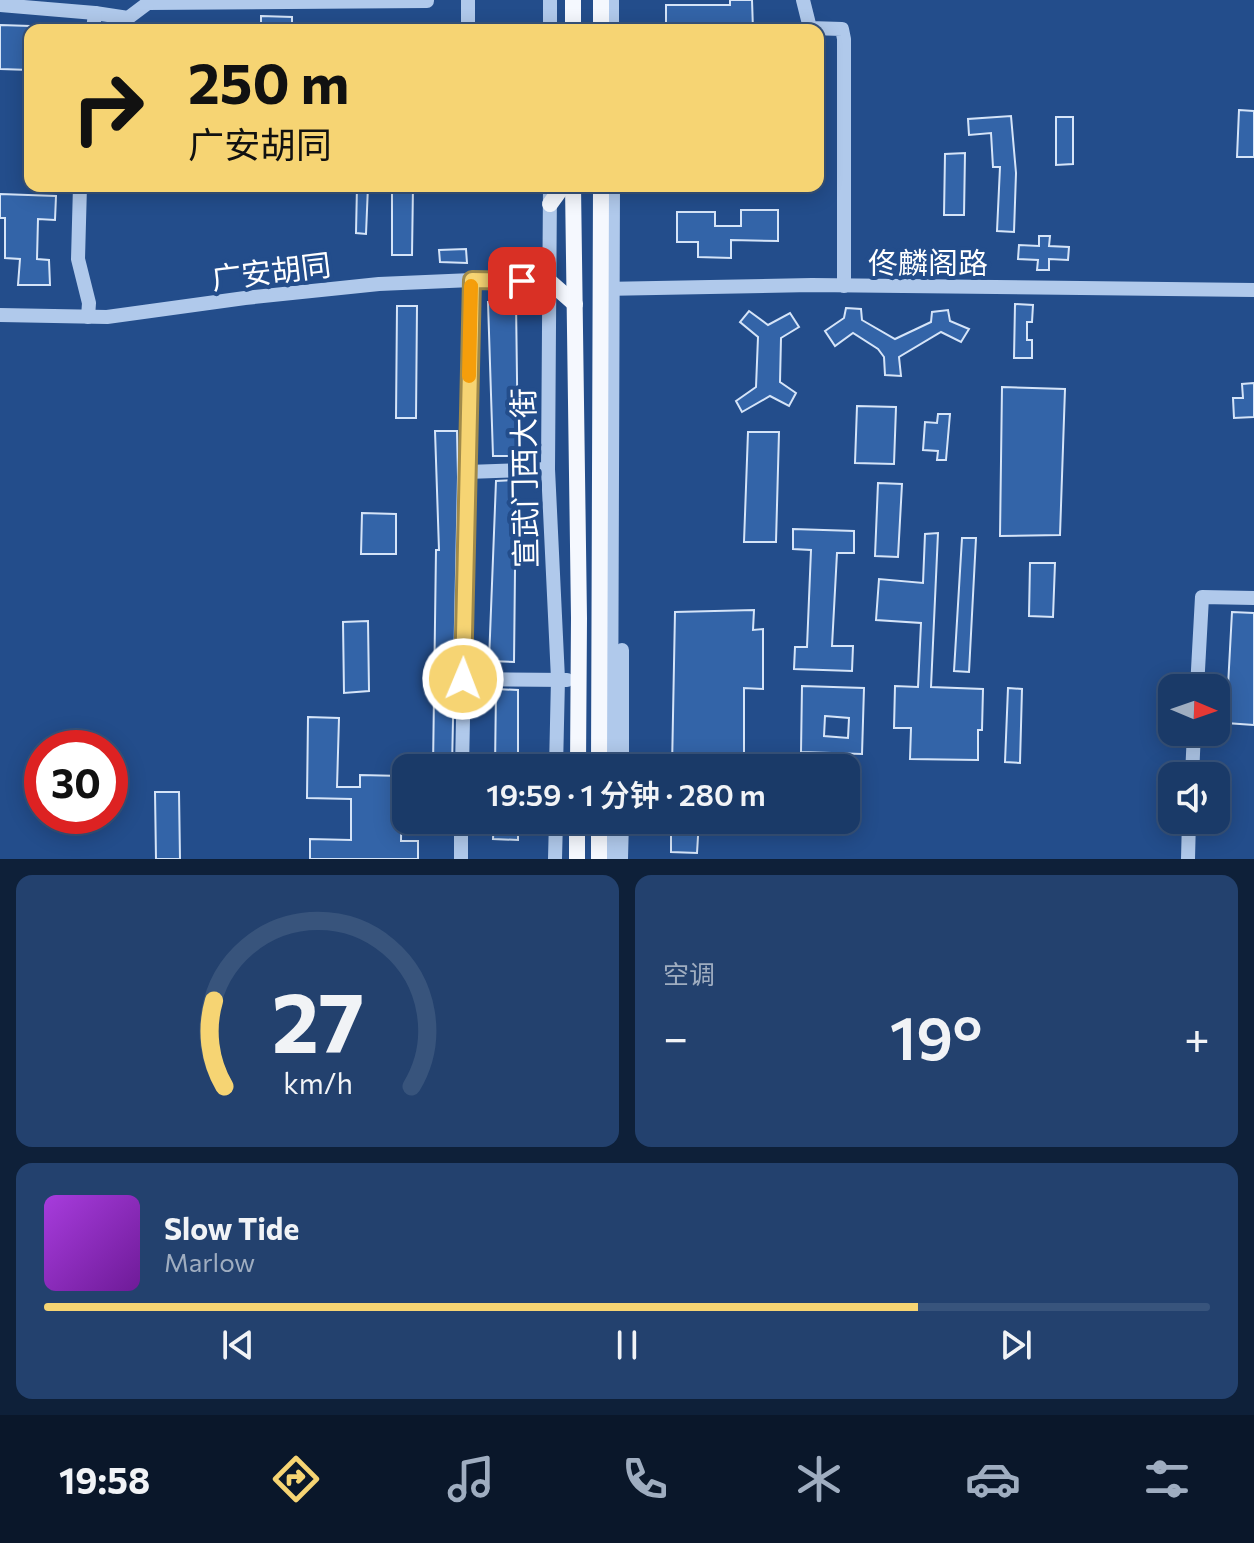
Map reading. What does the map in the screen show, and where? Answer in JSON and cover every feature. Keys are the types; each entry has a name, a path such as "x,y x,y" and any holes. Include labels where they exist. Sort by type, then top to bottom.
{"main road":[{"path":"573,0 573,24"},
{"path":"601,0 601,24"},
{"path":"550,204 559,192"},
{"name":"宣武门西大街","path":"573,192 578,754"},
{"path":"600,754 606,587 608,289 601,192"},
{"path":"549,281 575,304"},
{"path":"577,834 577,859"},
{"path":"599,834 599,859"}],"street":[{"path":"468,0 468,24"},
{"path":"550,0 550,24"},
{"path":"612,0 612,24"},
{"path":"803,0 809,24"},
{"path":"8,4 128,18 148,2 427,1"},
{"path":"94,24 95,13"},
{"path":"824,28 842,29 844,39 844,286"},
{"path":"80,192 78,259 89,303 88,317"},
{"name":"宣武门西大街","path":"550,192 548,469 558,679 556,754"},
{"path":"608,289 613,192"},
{"path":"462,754 472,280"},
{"name":"广安胡同","path":"0,315 107,317 379,284 549,281"},
{"name":"佟麟阁路","path":"608,289 844,286 1254,290"},
{"path":"467,472 548,469"},
{"path":"606,587 611,754"},
{"path":"606,587 622,627 622,754"},
{"path":"1198,674 1202,597 1254,598"},
{"path":"463,679 558,679 579,682"},
{"path":"461,834 461,859"},
{"path":"555,859 556,834"},
{"path":"611,834 612,859"},
{"path":"621,859 622,834"},
{"path":"1188,859 1189,834"}],"building":[{"path":"730,0 752,0 753,24 666,24 666,5 730,5"},
{"path":"261,16 292,17 292,24 261,24"},
{"path":"0,25 24,26 24,70 0,69"},
{"path":"1239,110 1254,111 1254,157 1237,157"},
{"path":"1011,116 1016,173 1014,232 997,231 1000,167 993,167 991,133 969,135 968,119"},
{"path":"1056,117 1073,117 1073,164 1056,165"},
{"path":"965,153 964,215 944,215 945,154"},
{"path":"357,192 368,192 366,234 356,233"},
{"path":"392,192 413,192 412,255 392,255"},
{"path":"0,194 56,196 55,220 38,219 37,259 49,260 50,285 18,285 20,259 5,258 5,218 0,218"},
{"path":"741,210 778,210 778,241 731,240 731,258 698,257 698,242 677,242 677,212 715,212 715,226 741,226"},
{"path":"1039,236 1050,236 1049,246 1069,247 1068,260 1049,259 1049,270 1037,270 1038,260 1018,259 1019,245 1039,246"},
{"path":"466,249 467,263 440,262 439,250"},
{"path":"516,301 518,456 493,456 488,302"},
{"path":"1015,304 1033,305 1032,322 1027,322 1027,340 1032,340 1032,358 1014,358"},
{"path":"397,306 417,306 416,418 396,418"},
{"path":"846,308 861,309 862,320 895,339 931,322 932,312 948,310 950,321 969,329 961,342 941,332 899,357 901,376 885,375 884,357 878,349 853,333 835,346 825,331 844,318"},
{"path":"749,311 768,325 790,313 799,327 781,338 780,382 796,393 789,406 770,396 742,412 736,401 756,387 758,337 740,322"},
{"path":"1254,383 1254,417 1234,418 1233,398 1243,398 1242,384"},
{"path":"1002,387 1065,389 1060,535 1000,536"},
{"path":"857,406 896,407 894,464 855,463"},
{"path":"938,414 950,414 946,460 937,460 938,451 923,450 925,422 937,423"},
{"path":"435,431 457,431 452,754 433,754 436,550 439,550"},
{"path":"748,432 779,432 776,542 744,542"},
{"path":"516,480 514,662 489,661 496,481"},
{"path":"878,483 902,484 898,557 875,556"},
{"path":"362,513 396,514 396,554 361,554"},
{"path":"793,529 854,531 854,553 837,553 832,646 853,646 852,671 794,669 795,647 807,647 811,550 793,549"},
{"path":"938,533 931,687 983,689 978,760 910,759 911,728 894,728 895,686 918,687 921,623 876,620 879,579 923,583 925,534"},
{"path":"962,538 976,538 969,672 954,671"},
{"path":"1030,563 1055,563 1053,617 1029,616"},
{"path":"754,610 753,630 763,629 763,689 744,688 744,754 672,754 675,612"},
{"path":"1232,612 1254,613 1254,725 1230,723"},
{"path":"368,621 369,691 344,693 343,622"},
{"path":"802,686 864,688 862,754 801,752","holes":["825,716 849,718 848,738 824,736"]},
{"path":"1008,688 1022,689 1020,763 1005,762"},
{"path":"496,689 518,690 518,754 495,754"},
{"path":"308,717 339,718 337,787 360,787 360,775 392,776 392,834 401,834 401,841 418,841 418,859 310,859 310,839 351,840 351,799 307,798"},
{"path":"155,792 179,792 180,859 156,859"},
{"path":"493,834 518,834 518,840 493,839"},
{"path":"671,834 698,834 697,853 671,852"}],"slow traffic":[{"path":"469,376 471,286"}],"route":[{"path":"463,679 472,280 522,281"}]}
